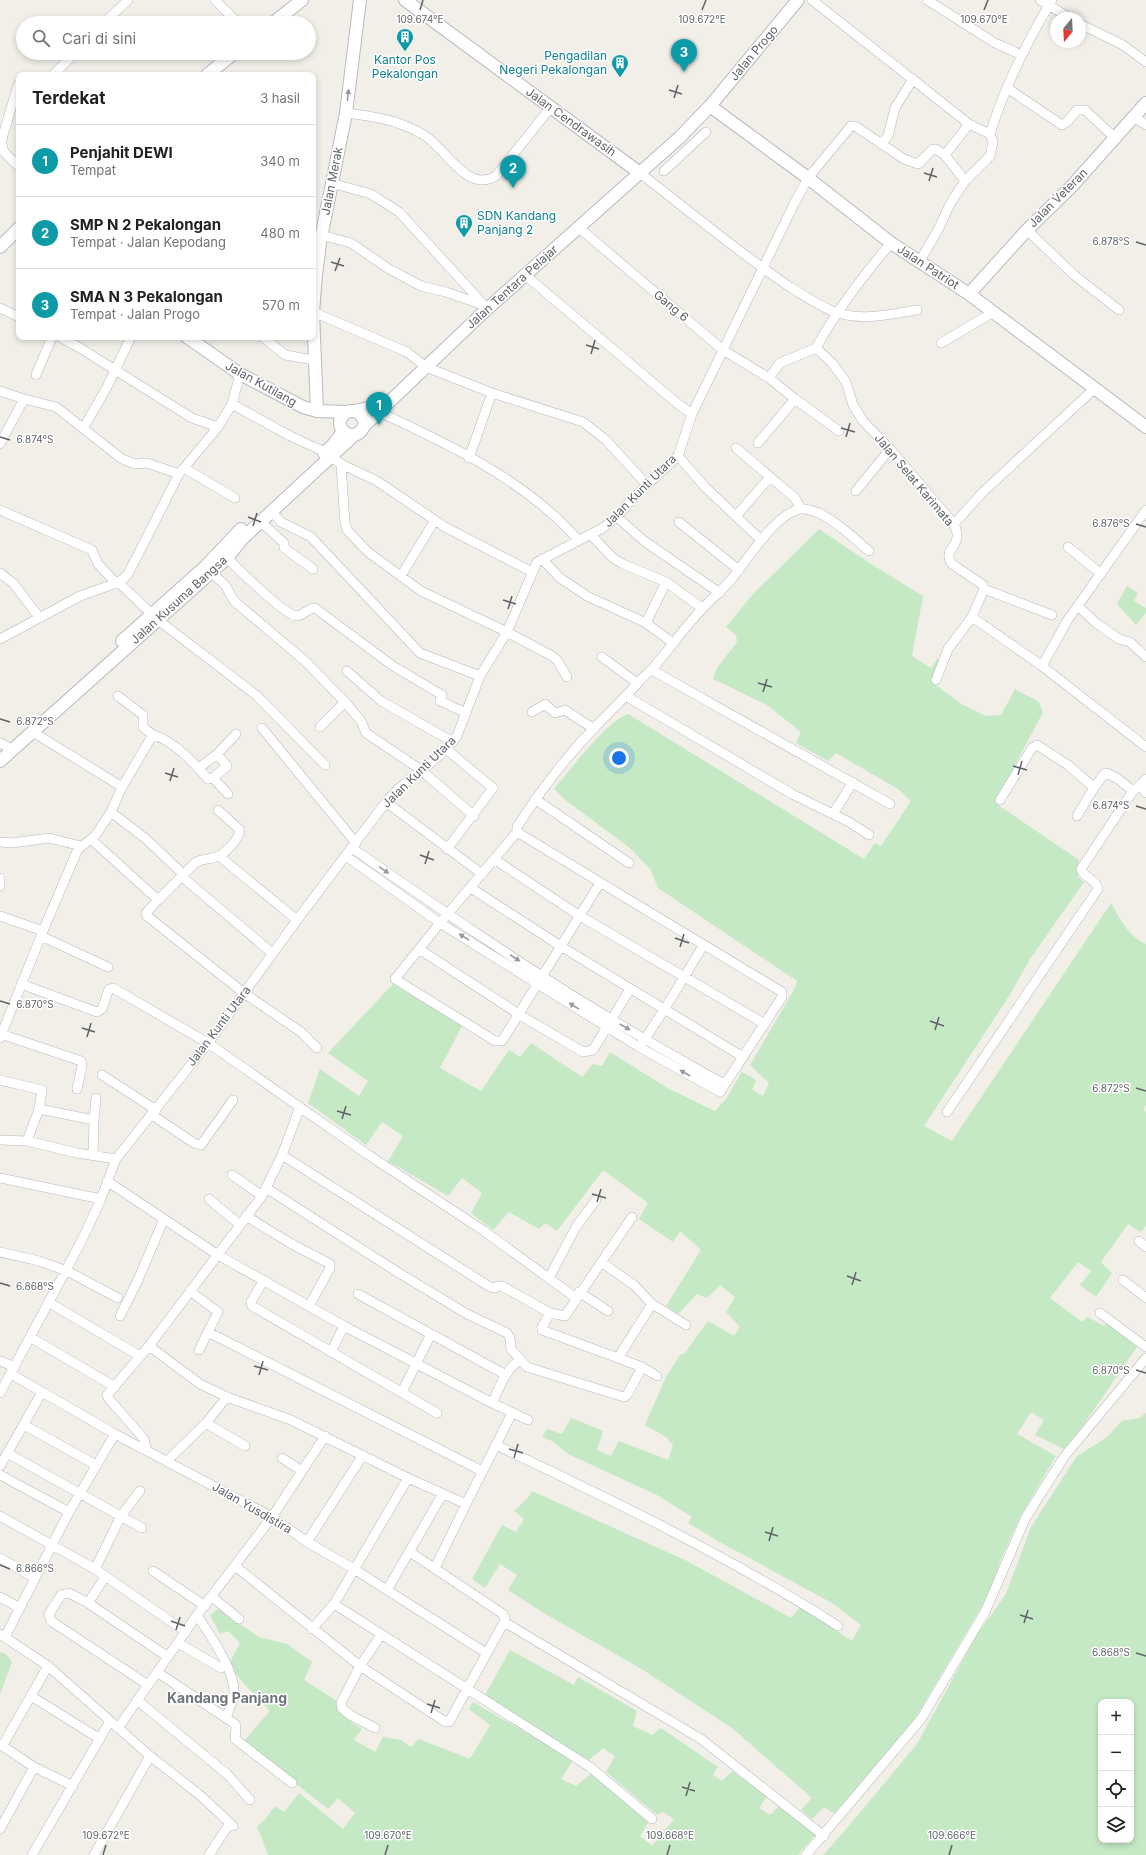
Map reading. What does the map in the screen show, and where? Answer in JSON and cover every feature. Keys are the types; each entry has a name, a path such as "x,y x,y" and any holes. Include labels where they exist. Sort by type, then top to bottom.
{"street":[{"path":"111,16 128,0"},
{"path":"215,0 231,16"},
{"path":"282,16 302,0"},
{"name":"Jalan Merak","path":"316,268 318,239 346,113 360,0"},
{"name":"Jalan Cendrawasih","path":"405,0 640,172"},
{"name":"Jalan Progo","path":"710,106 798,0"},
{"path":"812,0 969,124 990,134"},
{"path":"927,0 995,44 1022,55"},
{"path":"1040,0 1050,3 1062,12"},
{"path":"920,261 939,228 950,204 965,181 990,156 993,142 990,134 999,106 1022,55 1050,3"},
{"path":"1086,27 1123,45 1146,62"},
{"path":"56,72 68,60"},
{"path":"210,72 225,60"},
{"path":"914,80 895,108 888,136 881,144 914,164 919,163 933,149 936,149 945,155 965,181"},
{"path":"1007,88 1062,125 1067,122 1077,110 1084,110 1115,138"},
{"path":"16,92 1,142 4,152 16,164"},
{"name":"Jalan Veteran","path":"969,294 1026,230 1072,186 1146,102"},
{"name":"Jalan Tentara Pelajar","path":"347,422 360,432 382,408 426,367 485,307 524,275 679,138 710,106"},
{"name":"Jalan Patriot","path":"710,106 808,178 891,243 969,294 992,313 1146,427"},
{"path":"346,113 393,121 424,134 460,170 476,180 489,180 496,176 551,107"},
{"path":"1134,117 1146,125"},
{"path":"945,155 969,124"},
{"name":"Jalan Kunti Utara","path":"0,1393 13,1371 48,1302 67,1271 101,1199 116,1159 208,1043 296,920 386,802 453,742 459,732 480,676 507,632 537,562 578,540 592,535 617,516 678,456 692,414 808,178 851,126 855,126 881,144"},
{"path":"664,171 706,132"},
{"path":"679,138 688,149"},
{"path":"640,172 764,269 808,298 838,313 864,317 884,316 917,310"},
{"path":"331,183 371,194 399,212 485,307"},
{"name":"Gang 6","path":"578,227 723,350 769,378 839,431"},
{"path":"1026,230 1074,275 1119,310"},
{"path":"0,247 16,231"},
{"path":"318,239 351,243 389,269 421,286 446,292 485,307"},
{"path":"769,378 780,363 816,348 868,270 891,243"},
{"path":"524,275 678,404 692,414"},
{"path":"0,308 16,316"},
{"path":"316,313 407,352 426,367 492,393 582,422 606,440 647,485"},
{"path":"942,343 992,313"},
{"path":"36,375 51,340"},
{"path":"65,340 192,418 218,427"},
{"path":"84,427 130,340"},
{"name":"Jalan Kutilang","path":"191,340 240,374 303,407 320,411 347,422"},
{"path":"267,340 285,355 314,360"},
{"name":"Jalan Merak","path":"314,340 314,360 320,411"},
{"name":"Jalan Selat Karimata","path":"816,348 832,363 846,382 853,405 863,421 890,449 954,524 957,538 949,554 949,560 952,564 983,585 984,589"},
{"path":"0,639 80,596 117,582 128,574 182,471 218,427 232,404 240,374"},
{"path":"954,524 983,492 1094,389"},
{"path":"0,391 56,407 84,427 122,459 135,464 147,463 182,471 235,498"},
{"path":"469,458 492,393"},
{"path":"0,444 24,399"},
{"path":"758,443 795,399"},
{"path":"232,404 290,436 332,455 377,481 445,527 532,572"},
{"path":"347,422 382,408 508,481 541,503 564,524 578,540"},
{"path":"347,422 363,418 364,426"},
{"name":"Jalan Kusuma Bangsa","path":"155,618 205,567 299,482 332,455 347,422"},
{"path":"736,448 795,498 801,509"},
{"path":"856,491 890,449"},
{"path":"332,455 347,530 368,552 421,591 507,632 552,656 557,660 568,677"},
{"path":"678,456 705,487 761,540"},
{"path":"736,516 770,477"},
{"name":"Jalan Kusuma Bangsa","path":"0,761 5,748 46,714 120,647 227,558 239,536 261,522 299,482"},
{"path":"600,883 505,1039 497,1042 395,979 447,914 471,888 517,832 517,827 535,799 594,729 637,683 652,670 672,643 702,608 720,593 761,540 780,520 794,511 801,509 820,514 846,531 869,551"},
{"path":"0,510 92,550 98,564 155,618 256,695 325,765"},
{"path":"1042,666 1078,606 1146,510"},
{"path":"272,512 281,522 311,537 420,653 480,676"},
{"path":"617,516 644,541 720,593"},
{"path":"401,576 435,520"},
{"path":"261,522 284,542 284,548 313,569"},
{"path":"679,522 739,570"},
{"path":"592,535 614,558 623,564 666,582 702,608"},
{"path":"1068,548 1101,574"},
{"path":"227,558 293,615 298,616 312,608 315,608 393,666 442,695 440,701 466,713"},
{"path":"542,559 560,578 587,596 646,623 672,643"},
{"path":"211,572 225,585 234,601 305,661 345,702 361,721 366,733 421,770 474,816"},
{"path":"0,573 13,584 40,618"},
{"path":"646,623 666,582"},
{"path":"936,680 948,649 972,617 984,589 1052,615"},
{"path":"1078,606 1096,623 1119,639 1130,642 1146,658"},
{"path":"972,617 1042,666 1146,747"},
{"path":"602,657 637,683"},
{"path":"652,670 890,804"},
{"path":"347,671 381,701 453,742"},
{"path":"118,696 143,715 143,727 153,735 164,739 199,768 208,779 213,778 227,766 217,754"},
{"path":"626,696 792,794 833,814 870,835"},
{"path":"320,727 345,702"},
{"path":"532,712 546,704 555,713 566,710 594,729"},
{"name":"Jalan Kusuma Bangsa","path":"5,748 33,732 46,714"},
{"path":"262,728 351,849 440,923 540,980 609,1023 639,1047 719,1092 782,998 782,992 703,946 517,832"},
{"path":"33,732 122,787"},
{"path":"199,768 217,754 236,734"},
{"path":"77,1089 82,1066 81,1061 1,1036 21,984 78,849 92,840 111,812 122,787 153,735"},
{"path":"1000,800 1032,748 1037,745 1068,765 1087,784 1095,786"},
{"path":"446,749 494,788 448,849"},
{"path":"1077,816 1095,786 1105,773 1109,773 1132,791"},
{"path":"213,778 228,794"},
{"path":"833,814 853,782"},
{"path":"947,1112 1098,889 1096,883 1082,873 1081,869 1132,791 1143,782 1146,793"},
{"path":"535,799 628,863"},
{"path":"386,802 482,874"},
{"path":"218,810 236,826 240,834 239,838 219,856 201,859 182,875 146,913 147,916 244,993 301,1032 317,1048"},
{"path":"111,812 146,839 182,875 272,953"},
{"path":"0,842 12,844 49,838 81,846"},
{"path":"92,840 158,900"},
{"path":"351,849 447,914 540,980"},
{"path":"219,856 296,920"},
{"path":"494,860 580,916 765,1024"},
{"path":"0,878 0,886"},
{"path":"471,888 664,1010 743,1057"},
{"path":"0,916 42,934 108,967"},
{"path":"639,1047 664,1010 703,946"},
{"path":"419,949 520,1015 583,1052 592,1051 630,988"},
{"path":"21,984 97,1012 102,1009 109,988 113,988 208,1043 438,1200 549,1278 608,1311"},
{"path":"609,1023 644,1038 724,1084"},
{"path":"102,1075 194,1143 201,1145 233,1100"},
{"path":"0,1080 42,1090 39,1109 27,1141"},
{"path":"92,1155 96,1098"},
{"path":"148,1451 144,1439 108,1398 108,1394 149,1346 264,1192 282,1155 300,1107"},
{"path":"39,1109 94,1120"},
{"path":"0,1140 27,1141 116,1159"},
{"path":"282,1155 490,1287 495,1288 502,1286 550,1313 565,1316 577,1295 632,1217"},
{"path":"232,1175 264,1192 467,1314 507,1333 510,1338 510,1348 527,1367 624,1397 627,1395 642,1367"},
{"path":"0,1178 101,1199"},
{"path":"107,1181 218,1255 344,1326 492,1403 528,1420"},
{"path":"209,1199 239,1224"},
{"path":"549,1278 576,1228 596,1200"},
{"path":"246,1216 290,1243 330,1264 330,1268 309,1306"},
{"path":"120,1316 138,1280 164,1219"},
{"path":"0,1252 39,1261 67,1271 118,1298"},
{"path":"601,1262 634,1285 652,1304 686,1325"},
{"path":"264,1280 251,1302 251,1305 437,1413"},
{"path":"1123,1280 1146,1298"},
{"path":"190,1292 217,1311 217,1315 199,1350"},
{"path":"358,1294 506,1375"},
{"path":"48,1302 140,1356"},
{"path":"618,1358 652,1304"},
{"path":"550,1313 542,1327 542,1330 642,1367 656,1376"},
{"path":"1100,1313 1146,1347"},
{"path":"331,1352 344,1326"},
{"path":"208,1332 482,1470"},
{"path":"402,1392 431,1334"},
{"path":"30,1337 115,1387"},
{"path":"149,1346 200,1384 227,1397 276,1414 325,1436 408,1478 466,1504"},
{"path":"806,1855 824,1836 921,1719 985,1612 1026,1518 1064,1457 1146,1358"},
{"path":"492,1403 506,1375 515,1364 521,1360"},
{"name":"Jalan Yusdistira","path":"0,1361 42,1392 115,1434 272,1517 307,1542 354,1569 486,1653"},
{"path":"0,1466 42,1392"},
{"path":"167,1461 206,1423 227,1397"},
{"path":"435,1568 482,1470 512,1413"},
{"path":"206,1423 245,1446"},
{"path":"24,1424 96,1465"},
{"path":"115,1434 80,1492 20,1608 3,1636 48,1666 150,1756 201,1796 232,1824 209,1855"},
{"path":"118,1728 156,1672 272,1517 325,1436"},
{"path":"496,1445 574,1482 689,1541 772,1586 838,1626"},
{"path":"7,1453 80,1492 142,1528"},
{"path":"307,1542 363,1455"},
{"path":"282,1458 302,1471"},
{"path":"0,1475 70,1512"},
{"path":"312,1629 334,1604 408,1478"},
{"path":"95,1569 121,1516 140,1491"},
{"path":"387,1590 442,1494"},
{"path":"0,1516 95,1569 186,1632"},
{"path":"235,1566 360,1666 447,1722 451,1721 505,1618 503,1614 410,1552"},
{"path":"0,1558 35,1578"},
{"path":"153,1571 205,1606"},
{"path":"88,1603 105,1577"},
{"path":"148,1685 49,1619 49,1614 63,1593 69,1593 88,1603 168,1657"},
{"path":"0,1597 20,1608"},
{"path":"212,1597 239,1619"},
{"path":"334,1604 590,1767 652,1819"},
{"path":"198,1615 233,1680 234,1694 226,1718"},
{"path":"504,1622 701,1739 824,1836"},
{"path":"375,1728 350,1715 341,1707 341,1702 360,1666 381,1635"},
{"path":"178,1643 221,1668"},
{"path":"48,1666 4,1745 7,1750 34,1767 73,1786"},
{"path":"156,1672 226,1718 236,1727 235,1739 292,1782"},
{"path":"31,1696 100,1740"},
{"path":"137,1700 227,1774 250,1800"},
{"path":"32,1855 110,1721"},
{"path":"94,1855 150,1756"},
{"path":"0,1829 34,1767"}],"green space":[{"path":"819,529 871,564 923,596 912,656 931,668 937,659 941,661 932,682 961,704 986,716 1001,715 1015,689 1039,702 1043,712 995,803 1079,860 1078,877 1084,882 1030,959 1011,993 924,1126 952,1141 1111,903 1130,932 1146,944 1146,1105 1143,1109 1146,1112 1146,1226 1141,1232 1128,1224 1101,1262 1112,1273 1096,1297 1080,1285 1091,1271 1078,1262 1050,1298 1082,1322 1088,1317 1104,1326 1107,1323 1137,1347 1084,1424 1064,1449 1035,1435 1044,1420 1031,1412 1017,1434 1056,1456 1020,1517 1001,1559 990,1592 913,1722 836,1815 824,1807 812,1819 801,1810 812,1798 732,1728 640,1668 547,1615 508,1590 517,1575 500,1564 485,1588 472,1579 502,1525 516,1532 524,1519 514,1511 527,1499 532,1491 687,1561 791,1618 800,1607 852,1641 861,1625 832,1603 688,1523 692,1517 657,1495 568,1454 552,1441 542,1437 547,1429 562,1434 571,1418 603,1431 597,1450 611,1456 619,1441 668,1460 673,1445 666,1437 645,1425 666,1377 680,1355 685,1353 708,1321 734,1336 740,1327 726,1312 735,1297 720,1285 707,1298 697,1294 678,1314 666,1306 701,1250 680,1231 673,1242 639,1219 648,1203 603,1170 557,1231 545,1223 539,1229 509,1212 493,1230 471,1213 482,1193 462,1178 448,1196 388,1161 403,1136 382,1122 366,1145 308,1103 320,1069 359,1096 368,1081 328,1053 393,984 462,1026 440,1068 481,1091 509,1050 520,1057 531,1043 582,1077 593,1064 602,1066 610,1052 669,1089 715,1111 726,1099 742,1072 756,1080 752,1090 763,1096 769,1083 750,1065 795,988 797,981 658,888 651,870 631,849 564,799 554,789 600,735 610,725 628,714 864,859 875,843 881,846 911,801 898,789 836,753 828,761 796,743 801,732 767,705 713,679 717,668 737,642 736,635 726,627 753,594"},
{"path":"1127,586 1138,593 1134,601 1146,608 1146,613 1136,625 1117,604"},
{"path":"1146,1413 1146,1855 823,1855 917,1744 976,1636 1006,1594 1031,1527 1077,1456 1106,1438 1122,1421 1139,1418"},
{"path":"218,1609 259,1637 287,1644 312,1662 304,1680 337,1701 340,1710 349,1721 362,1729 354,1740 375,1752 383,1737 401,1740 411,1747 419,1739 470,1759 490,1725 469,1709 473,1702 573,1760 561,1779 576,1786 592,1773 649,1821 640,1836 652,1846 674,1819 663,1812 657,1815 606,1772 615,1756 603,1748 589,1760 483,1699 510,1650 574,1685 578,1677 637,1711 633,1726 652,1735 661,1728 718,1767 713,1775 722,1781 732,1771 767,1796 759,1808 770,1815 779,1806 815,1835 798,1855 268,1855 257,1826 264,1821 275,1806 284,1812 299,1793 343,1829 355,1813 338,1798 328,1809 243,1742 270,1711 243,1682 229,1664 240,1643 228,1631 220,1634 210,1615"},
{"path":"0,1652 6,1654 12,1662 0,1694"}],"place":[{"name":"Kantor Pos Pekalongan","path":"405,52"},
{"name":"SMA N 3 Pekalongan","path":"684,72"},
{"name":"Pengadilan Negeri Pekalongan","path":"620,78"},
{"name":"SMP N 2 Pekalongan","path":"513,188"},
{"name":"SDN Kandang Panjang 2","path":"464,238"},
{"name":"Penjahit DEWI","path":"379,425"}],"district":[{"name":"Kandang Panjang","path":"227,1698"}]}
